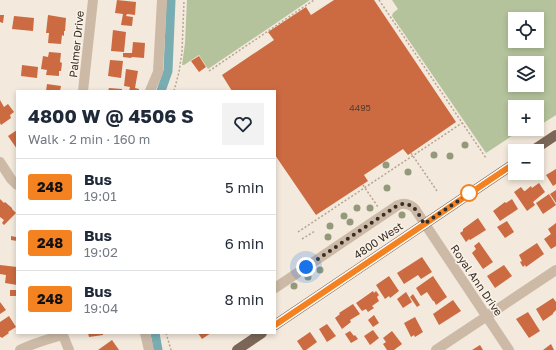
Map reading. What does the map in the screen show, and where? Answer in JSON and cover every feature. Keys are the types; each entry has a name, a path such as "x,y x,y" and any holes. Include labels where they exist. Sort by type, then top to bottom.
{"main road":[{"path":"542,144 556,135"},
{"name":"4800 West","path":"276,323 508,167"},
{"path":"237,350 261,334"}],"street":[{"name":"Palmer Drive","path":"83,90 92,0"},
{"path":"150,90 158,72 162,0"},
{"path":"0,162 16,184"},
{"name":"Royal Ann Drive","path":"276,287 398,205 403,203 407,204 415,209 509,350"},
{"path":"436,350 556,270"},
{"path":"20,350 42,340 62,334 69,350"},
{"path":"145,334 149,350"}],"path":[{"path":"174,90 182,52 184,0"},
{"path":"209,71 314,0"},
{"path":"379,0 486,158"},
{"path":"298,232 462,123"},
{"path":"411,153 438,191"},
{"path":"363,184 380,210"},
{"path":"302,239 315,231"},
{"path":"166,334 170,350"}],"green space":[{"path":"187,0 310,0 208,69 199,55 182,65 185,43"},
{"path":"392,0 556,0 556,115 544,123 544,100 508,100 508,136 512,136 486,153 392,16 398,9"}],"building":[{"path":"117,0 136,2 135,15 127,14 126,16 133,17 132,26 121,25 123,14 115,13"},
{"path":"334,0 374,0 456,122 408,155 403,149 364,175 368,181 316,215 276,156 276,90 231,90 222,75 274,40 268,32 306,7 311,15"},
{"path":"0,15 4,15 3,23 0,22"},
{"path":"48,15 66,18 65,31 64,36 62,35 61,44 48,43 49,33 46,33"},
{"path":"14,16 34,18 33,31 12,29"},
{"path":"113,30 126,32 124,52 111,51"},
{"path":"133,42 145,43 144,58 123,57 123,53 132,53"},
{"path":"49,52 61,53 60,62 62,63 59,76 46,75 47,70 41,69 43,56 48,57"},
{"path":"199,56 206,67 199,72 191,61"},
{"path":"110,60 123,61 121,78 108,76"},
{"path":"22,65 38,67 37,78 21,76"},
{"path":"126,69 138,71 135,88 139,90 129,90 130,87 124,86"},
{"path":"47,84 61,86 60,90 46,90"},
{"path":"109,88 122,89 122,90 108,90"},
{"path":"0,100 4,107 8,104 14,112 10,115 11,118 1,125 0,123"},
{"path":"16,131 16,148 8,136"},
{"path":"556,169 556,184 553,186 546,175"},
{"path":"539,183 545,192 533,202 535,205 527,211 514,192 521,187 525,191 531,186 532,188"},
{"path":"556,190 556,203 550,194"},
{"path":"549,194 556,205 543,214 536,203"},
{"path":"0,199 16,213 4,225 2,223 4,220 0,217"},
{"path":"512,199 518,209 500,221 493,211 505,202 506,203"},
{"path":"478,218 486,230 466,242 460,233"},
{"path":"507,221 514,232 505,238 497,227"},
{"path":"556,223 556,246 551,249 544,239 551,234 548,229"},
{"path":"11,236 16,237 16,241 11,240"},
{"path":"479,242 493,262 483,269 472,253 476,249 474,246"},
{"path":"537,243 544,254 526,267 525,265 523,267 520,262 522,261 519,255"},
{"path":"422,257 432,272 421,279 418,275 404,284 397,273"},
{"path":"0,265 16,267 16,285 5,283 6,275 0,274"},
{"path":"504,265 512,276 495,288 487,276"},
{"path":"389,276 399,291 390,298 389,296 385,299 376,285"},
{"path":"433,276 447,297 436,305 427,292 421,296 416,288"},
{"path":"10,290 16,290 16,296 10,296"},
{"path":"373,291 374,293 376,291 379,295 377,297 379,301 372,306 374,308 368,312 366,309 362,311 356,303"},
{"path":"406,292 412,302 403,308 397,299"},
{"path":"413,294 420,305 417,307 410,297"},
{"path":"553,298 556,302 556,310 543,321 536,309"},
{"path":"453,300 461,311 439,325 433,314"},
{"path":"0,302 6,310 0,314"},
{"path":"353,304 360,314 350,320 351,322 342,329 335,318 340,314 339,313"},
{"path":"528,312 540,331 529,338 516,319"},
{"path":"374,315 379,323 373,327 368,320"},
{"path":"9,316 16,327 2,338 0,337 0,322"},
{"path":"415,317 423,332 415,337 414,335 411,337 404,323"},
{"path":"327,324 336,336 327,342 319,329"},
{"path":"373,330 379,338 370,345 364,336"},
{"path":"350,331 358,339 351,343 345,334"},
{"path":"392,331 402,344 394,350 387,350 383,344 386,342 383,338"},
{"path":"310,332 317,342 306,350 303,350 297,341"},
{"path":"88,334 103,334 103,335 89,337"},
{"path":"199,334 210,334 202,339"},
{"path":"112,340 119,350 98,350"},
{"path":"551,344 554,350 543,350"},
{"path":"480,345 483,350 472,350"}],"waterway":[{"path":"161,90 168,71 171,0"},
{"path":"155,334 158,350"}],"bus line":[{"name":"248","path":"276,324 508,168"}],"route":[{"path":"306,267 398,205 403,203 412,206 424,224 473,191 469,193"}]}
